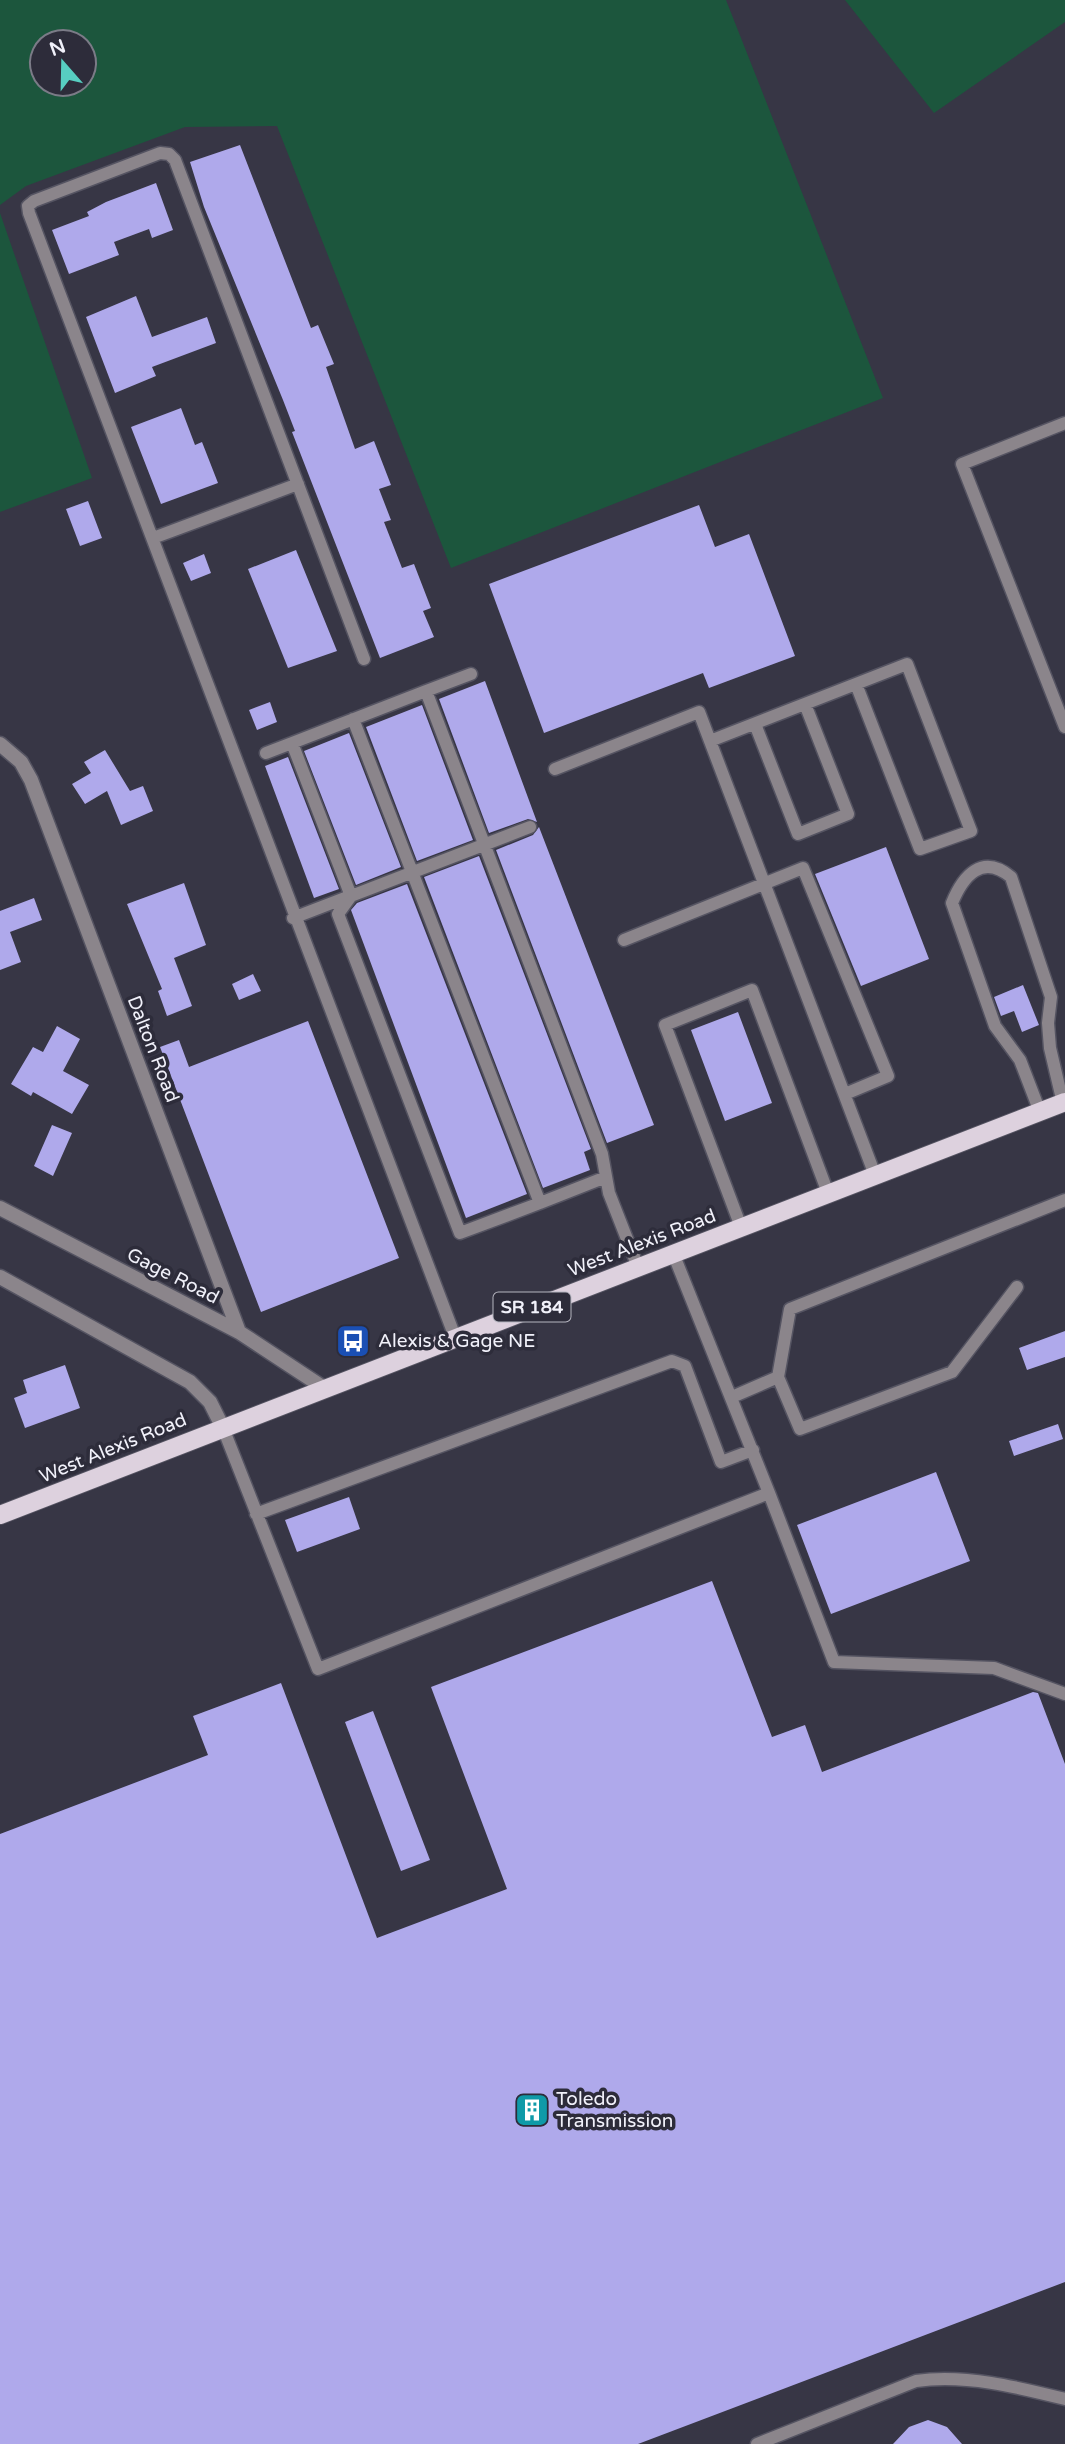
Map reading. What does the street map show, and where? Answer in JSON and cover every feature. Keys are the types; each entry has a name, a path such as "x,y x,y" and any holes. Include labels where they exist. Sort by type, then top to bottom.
{"main road":[{"name":"West Alexis Road","path":"0,1516 1064,1102"}],"street":[{"name":"Dalton Road","path":"0,744 21,762 31,780 239,1332"},
{"name":"Gage Road","path":"0,1209 239,1332 324,1388"},
{"path":"0,1277 190,1382 210,1402 223,1427"}],"lane":[{"path":"365,659 175,160 169,154 160,153 28,206 293,918 455,1337"},
{"path":"1065,423 962,464 1065,727"},
{"path":"153,538 298,484"},
{"path":"710,741 907,664 971,831 920,849 856,684"},
{"path":"266,753 471,674"},
{"path":"426,691 602,1154 609,1193 638,1267"},
{"path":"755,724 798,834 811,829 848,814 805,704"},
{"path":"555,769 699,712 875,1175"},
{"path":"353,719 540,1203"},
{"path":"292,743 351,896"},
{"path":"293,918 530,827"},
{"path":"624,940 803,868 888,1076 845,1094"},
{"path":"1040,1112 1020,1060 995,1026 952,903 967,874 980,868 1001,869 1011,877 1051,998 1048,1023 1050,1048 1064,1102"},
{"path":"351,896 338,914 460,1233 606,1177"},
{"path":"741,1227 665,1025 752,990 828,1193"},
{"path":"1017,1287 952,1372 800,1429 779,1377 790,1309 1065,1200"},
{"path":"673,1253 753,1450 834,1661 994,1668 1065,1694"},
{"path":"256,1514 671,1361 685,1366 721,1462 753,1450"},
{"path":"732,1398 779,1377"},
{"path":"223,1427 318,1669 769,1493"},
{"path":"757,2444 916,2381 943,2377 1065,2399"}],"green space":[{"path":"0,0 726,0 883,398 451,568 277,126 185,127 26,186 0,205"},
{"path":"845,0 1065,0 1065,22 934,113"},
{"path":"0,213 92,478 0,512"}],"building":[{"path":"240,145 311,328 318,325 334,364 326,367 355,449 374,441 391,485 379,489 391,520 384,522 402,568 414,564 431,608 423,611 434,637 380,658 292,432 295,431 283,400 204,207 190,162"},
{"path":"156,183 173,230 152,238 149,229 114,242 119,255 69,274 52,230 89,216 87,212 106,202"},
{"path":"136,296 152,337 207,317 216,343 152,367 156,376 115,393 86,317"},
{"path":"181,408 195,445 202,442 218,483 161,504 131,427"},
{"path":"88,501 102,538 80,546 66,509"},
{"path":"699,505 715,547 749,534 795,656 709,688 703,673 544,733 489,584"},
{"path":"296,550 337,651 288,668 248,569"},
{"path":"204,554 211,573 191,581 183,563"},
{"path":"485,681 537,822 528,819 489,833 439,699"},
{"path":"270,702 277,722 257,730 249,710"},
{"path":"422,705 473,840 417,861 366,727"},
{"path":"349,733 401,867 356,885 304,751"},
{"path":"105,750 130,791 143,786 153,811 121,825 107,791 85,804 72,784 91,773 84,762"},
{"path":"288,757 339,889 314,898 265,766"},
{"path":"539,827 654,1125 607,1143 496,850 533,835"},
{"path":"886,847 929,959 861,986 815,874"},
{"path":"479,856 591,1149 584,1152 590,1170 543,1188 424,877"},
{"path":"184,883 206,945 174,958 192,1006 167,1016 158,991 162,989 127,904"},
{"path":"407,884 527,1194 466,1218 351,910 357,903"},
{"path":"34,898 42,920 10,932 21,962 0,970 0,911"},
{"path":"253,974 261,991 239,1000 232,984"},
{"path":"1023,985 1039,1025 1022,1032 1014,1011 1001,1016 994,997"},
{"path":"738,1012 772,1103 725,1121 691,1030"},
{"path":"308,1021 399,1258 261,1312 160,1047 179,1040 189,1067"},
{"path":"57,1026 80,1039 63,1071 89,1085 72,1114 33,1092 31,1096 11,1084 33,1047 43,1052"},
{"path":"52,1125 72,1133 53,1176 34,1166"},
{"path":"1065,1331 1065,1357 1027,1370 1019,1348"},
{"path":"65,1365 80,1408 25,1428 14,1398 27,1393 23,1380"},
{"path":"1058,1424 1063,1439 1014,1456 1009,1441"},
{"path":"936,1472 970,1561 831,1614 797,1525"},
{"path":"349,1497 360,1529 297,1552 285,1520"},
{"name":"Toledo Transmission","path":"712,1581 772,1737 805,1725 822,1772 1033,1692 1038,1693 1065,1764 1065,2282 638,2444 0,2444 0,1834 208,1755 193,1716 281,1683 377,1938 507,1889 431,1687"},
{"path":"373,1711 430,1860 401,1871 345,1722"},
{"path":"928,2420 947,2427 962,2444 893,2444 909,2427"}],"place":[{"name":"Alexis & Gage NE","path":"353,1341"},
{"name":"Toledo Transmission","path":"532,2110"}]}
